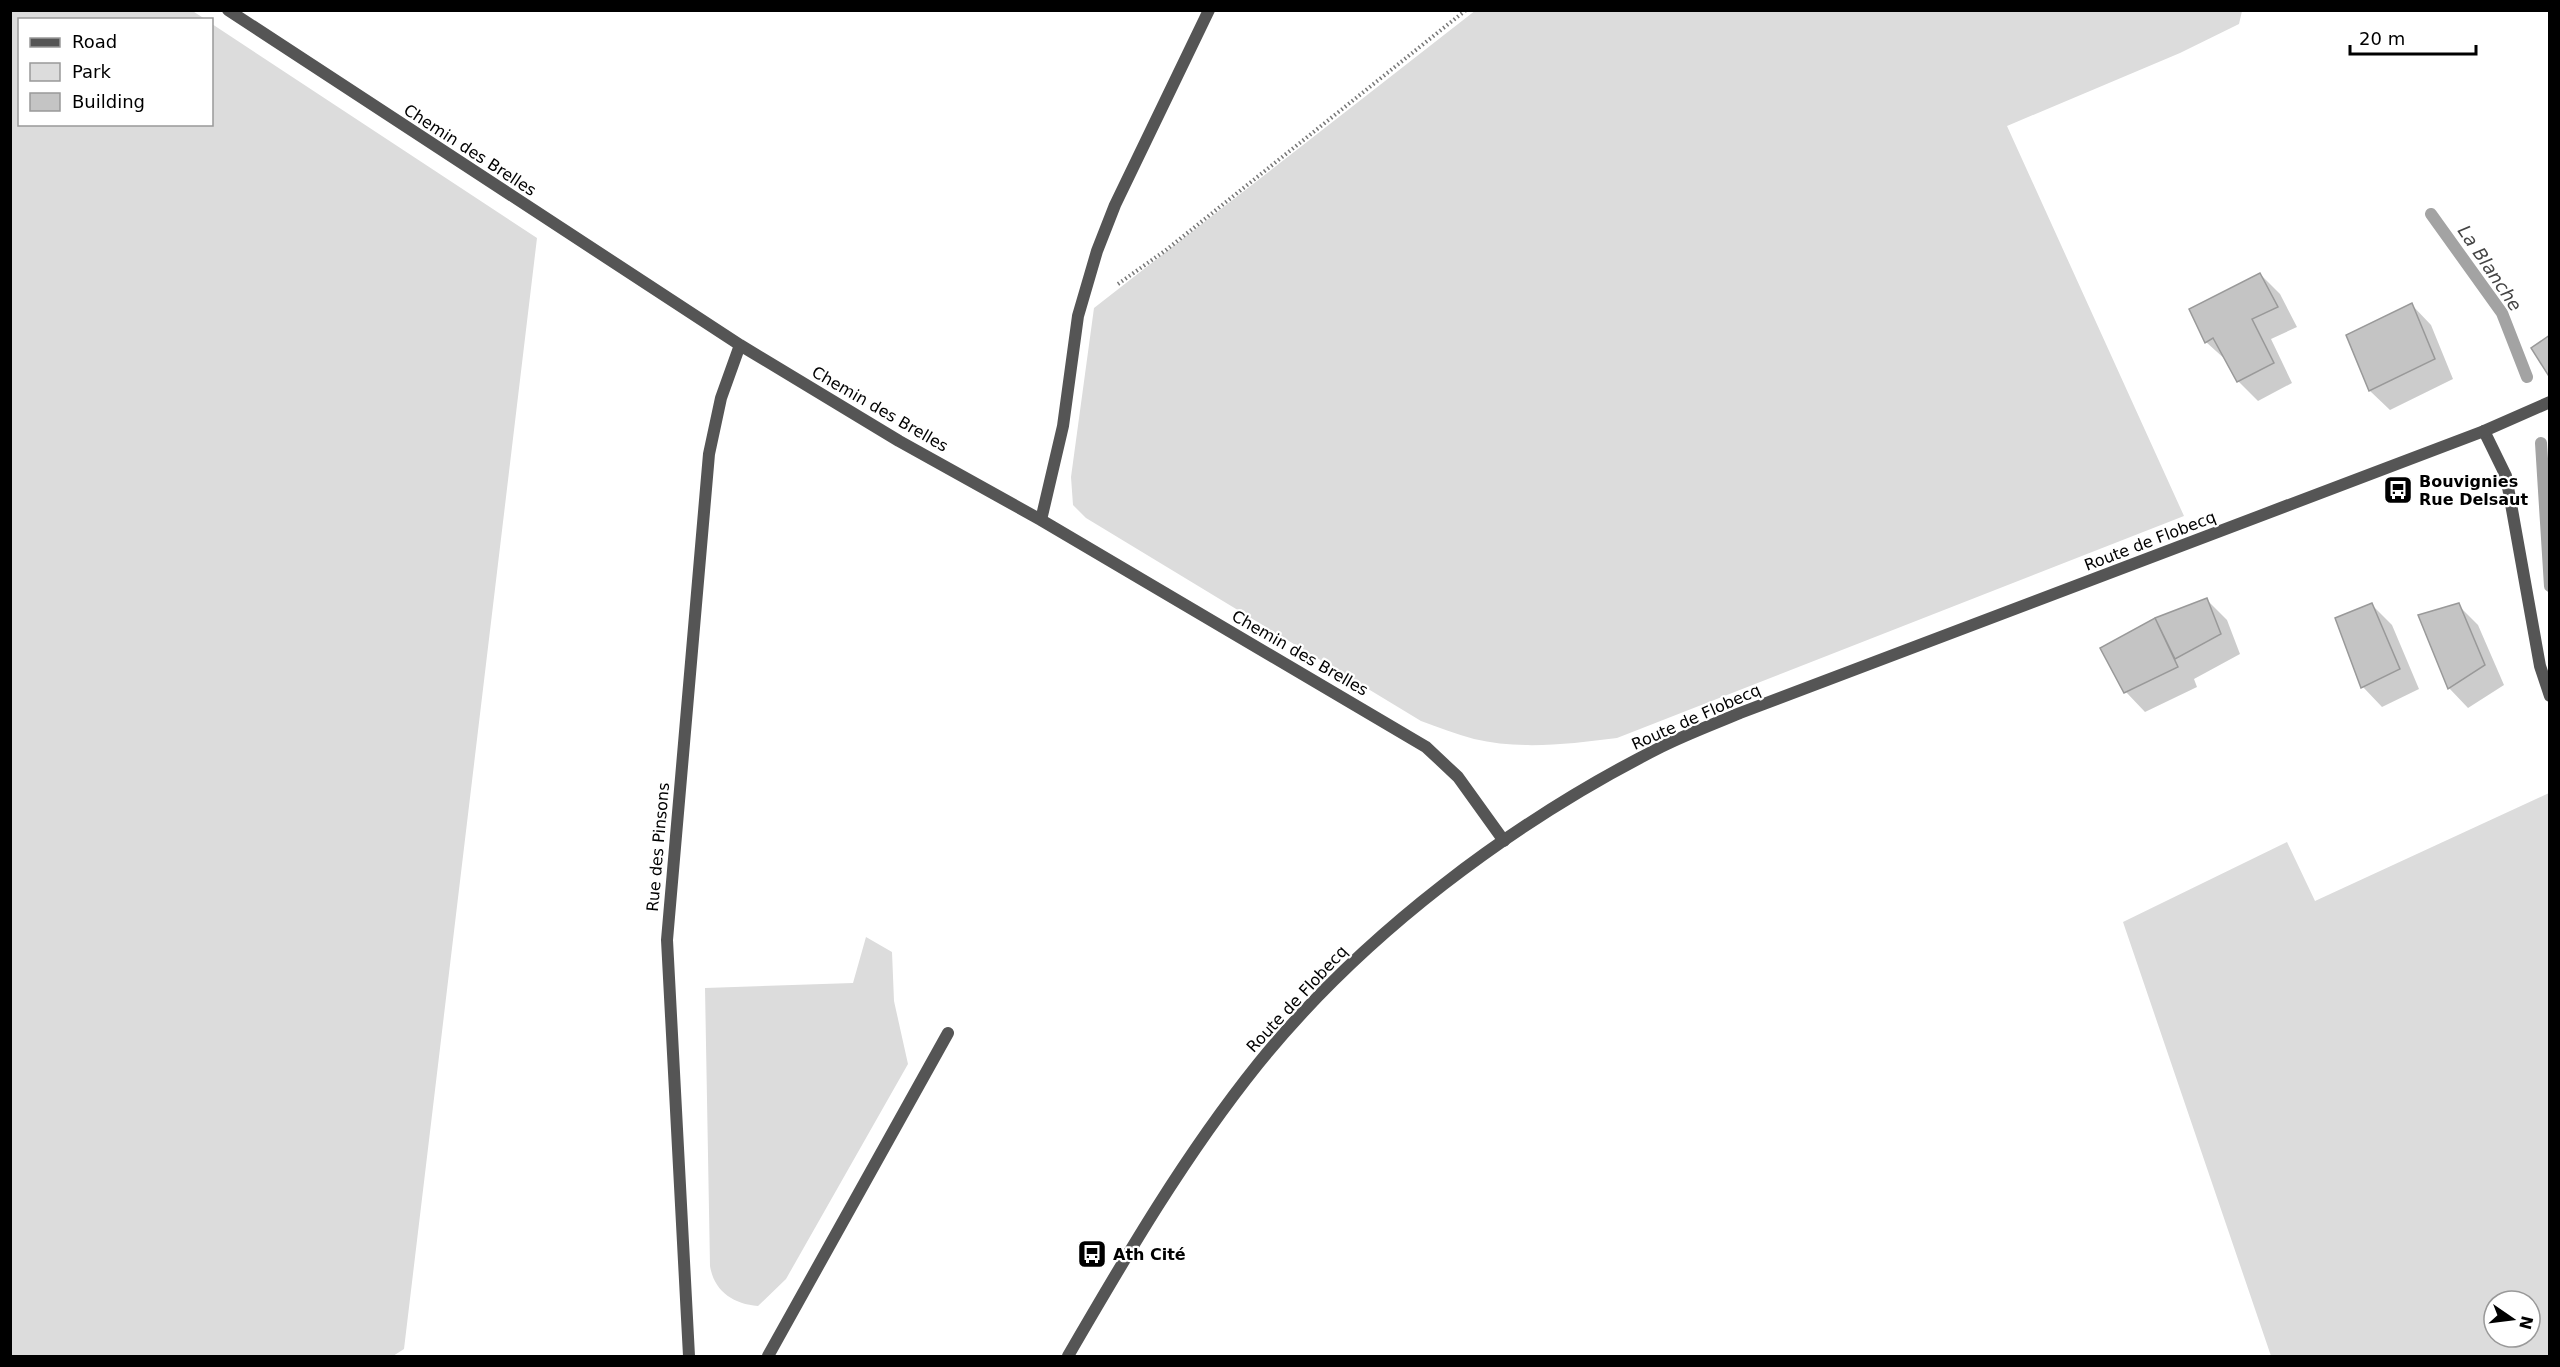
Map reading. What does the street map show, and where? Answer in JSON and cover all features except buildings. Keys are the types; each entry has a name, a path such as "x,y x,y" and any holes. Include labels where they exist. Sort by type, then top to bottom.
{"street":[{"name":"Chemin des Brelles","path":"228,10 740,345 899,441 1041,520 1426,747 1458,777 1504,841"},
{"path":"1041,520 1063,426 1078,316 1097,251 1115,205 1209,10"},
{"name":"Rue des Pinsons","path":"689,1356 667,940 709,454 721,399 740,345"},
{"name":"Route de Flobecq","path":"1068,1356 1193,1151 1258,1064 1307,1007 1372,944 1504,841 1584,790 1662,747 1740,713 2484,431 2550,402"},
{"path":"2484,431 2506,476 2540,666 2550,696"},
{"path":"768,1356 948,1033"}],"path":[{"path":"1078,316 1466,10"}],"green space":[{"path":"191,10 203,18 18,18 18,126 213,126 213,25 537,238 404,1349 393,1356 11,1356 11,11"},
{"path":"1476,10 2242,11 2239,24 2180,53 2007,126 2184,516 1617,738 1527,745 1474,739 1421,721 1086,518 1073,505 1071,477 1094,308"},
{"path":"2549,793 2549,1356 2271,1356 2123,922 2287,842 2315,901"},
{"path":"866,937 892,952 894,1001 908,1064 786,1279 758,1306 749,1305 733,1299 720,1289 710,1266 705,988 853,983"}],"waterway":[{"name":"La Blanche","path":"2431,214 2502,313 2527,377"},
{"name":"La Blanche","path":"2541,443 2550,586"}],"place":[{"name":"Bouvignies Rue Delsaut","path":"2398,490"},
{"name":"Ath Cité","path":"1092,1254"}]}
